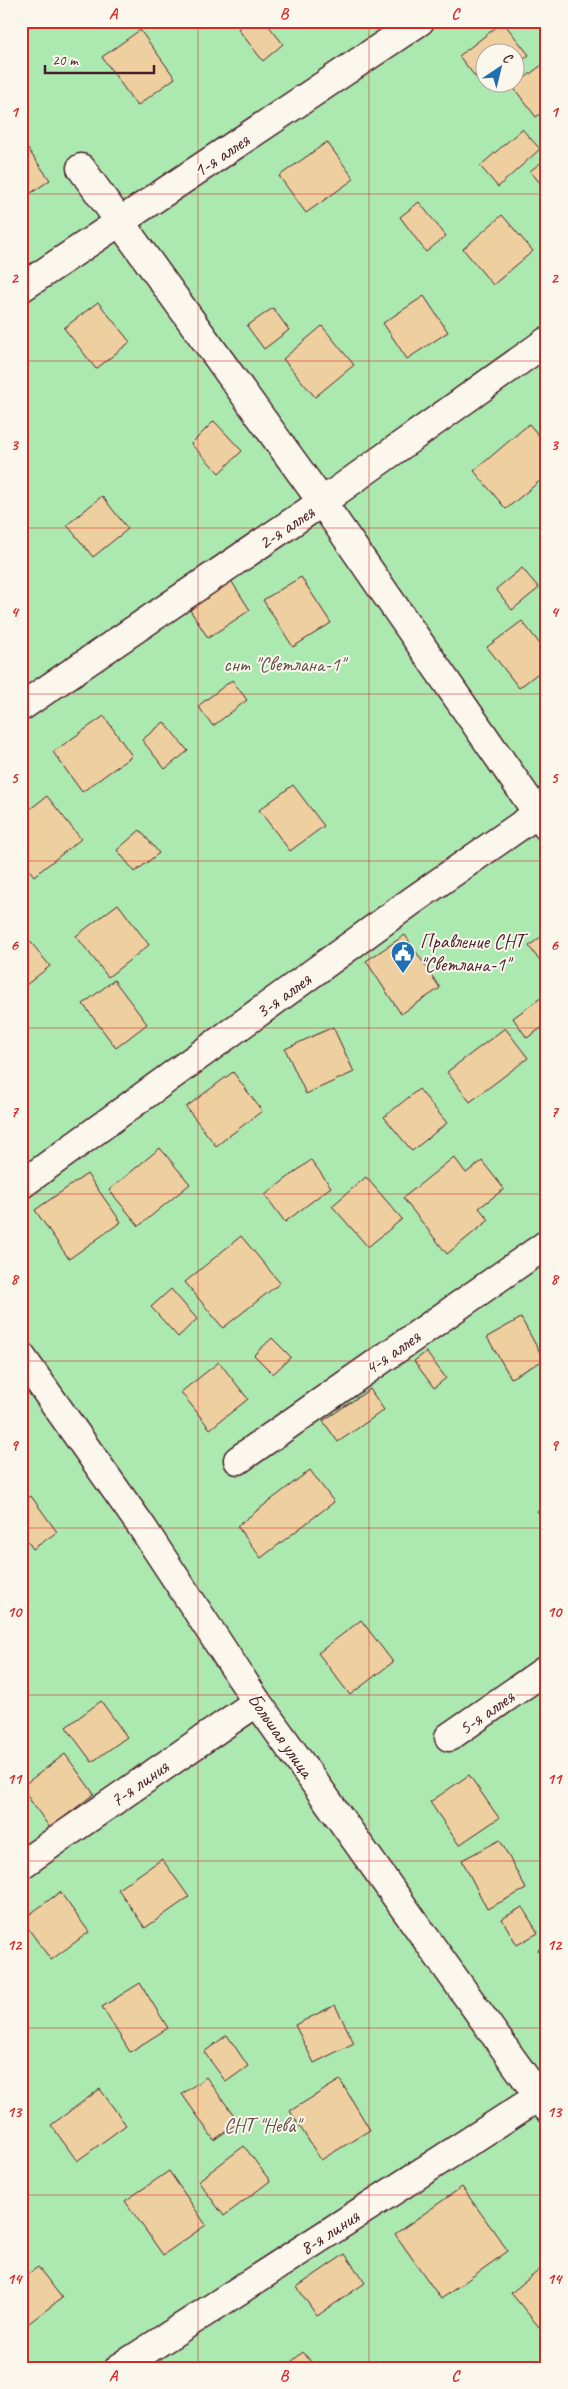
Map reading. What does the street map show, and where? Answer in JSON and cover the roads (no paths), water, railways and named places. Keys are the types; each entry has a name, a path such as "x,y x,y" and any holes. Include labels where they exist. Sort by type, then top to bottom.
{"street":[{"name":"1-я аллея","path":"21,288 420,21"},
{"path":"81,168 322,502 544,816"},
{"name":"2-я аллея","path":"21,707 322,502 547,341"},
{"name":"3-я аллея","path":"21,1185 412,901 544,816"},
{"name":"4-я аллея","path":"238,1460 547,1244"},
{"name":"Большая улица","path":"21,1356 147,1534 257,1702 543,2103"},
{"name":"5-я аллея","path":"449,1737 547,1669"},
{"name":"7-я линия","path":"21,1865 257,1702"},
{"name":"8-я линия","path":"119,2368 543,2103"}],"place":[{"name":"Правление СНТ \"Светлана-1\"","path":"403,974"}],"park label":[{"name":"снт \"Светлана-1\"","path":"284,664"},
{"name":"СНТ \"Нева\"","path":"262,2125"}]}
